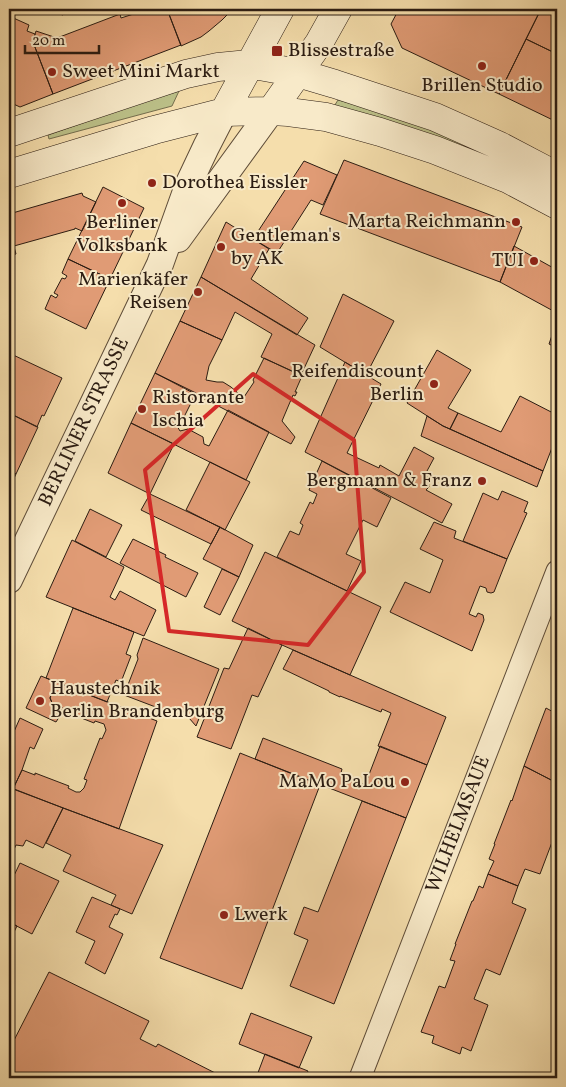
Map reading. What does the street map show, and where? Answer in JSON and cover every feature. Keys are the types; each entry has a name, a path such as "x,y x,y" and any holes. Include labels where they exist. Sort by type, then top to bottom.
{"main road":[{"name":"BERLINER STRASSE","path":"224,112 280,9"},
{"name":"BERLINER STRASSE","path":"271,111 319,43 338,9"},
{"path":"9,133 186,74 218,66 249,64 298,73 435,117 500,146 557,176"},
{"path":"9,174 154,130 224,112 271,111 326,117 426,146 501,176 557,205"}],"street":[{"name":"BERLINER STRASSE","path":"160,264 271,111"},
{"name":"BERLINER STRASSE","path":"9,580 160,264 189,183 224,112"},
{"name":"WILHELMSAUE","path":"360,1078 557,571"}],"highlighted area":[{"path":"253,374 354,440 364,572 308,645 169,631 145,470"}],"green space":[{"path":"179,91 172,106 49,139 48,135"},
{"path":"338,100 427,127 531,171 333,108"}],"building":[{"path":"42,9 64,9 63,15"},
{"path":"125,9 143,9 143,11 128,15"},
{"path":"143,9 167,9 181,45 53,94 33,42 36,31 57,38 120,14 121,18 143,11"},
{"path":"167,9 233,9 201,37 181,46"},
{"path":"399,9 541,9 499,94 402,48 391,24"},
{"path":"541,9 557,9 557,54 526,39"},
{"path":"9,16 29,25 27,31 35,34 33,42 53,94 20,107 9,102"},
{"path":"526,39 557,54 557,122 499,94"},
{"path":"344,160 522,227 500,282 320,214"},
{"path":"304,161 337,175 323,205 311,200 277,253 253,239"},
{"path":"103,187 144,208 110,279 68,259"},
{"path":"82,193 83,196 96,202 82,231 75,228 14,246 9,228 9,214"},
{"path":"226,222 269,249 251,279 308,318 297,335 201,277"},
{"path":"9,228 16,254 9,256"},
{"path":"514,246 557,270 557,313 500,282"},
{"path":"68,259 110,279 86,329 45,309 51,295 56,298 58,295 54,293 62,278 65,279 67,276 62,273"},
{"path":"201,277 315,345 301,375 261,357 272,334 235,312 222,340 180,321"},
{"path":"343,294 394,321 366,375 320,347"},
{"path":"180,321 222,340 209,366 206,380 223,382 244,397 254,382 253,380 264,358 302,376 295,392 297,392 295,396 293,395 282,421 295,437 291,444 155,373"},
{"path":"557,321 557,348 549,344"},
{"path":"437,350 471,370 448,408 458,413 450,429 407,403"},
{"path":"9,353 62,378 37,427 9,413"},
{"path":"345,362 381,384 347,453 379,468 380,465 399,476 414,447 434,458 427,471 429,487 426,490 452,504 442,523 305,452"},
{"path":"155,373 196,393 182,421 180,420 177,426 180,431 188,429 203,437 204,444 209,446 228,410 269,432 246,480 131,423"},
{"path":"520,396 557,415 557,435 543,471 450,429 458,413 501,432"},
{"path":"9,413 38,427 16,474 9,471"},
{"path":"427,416 443,426 543,471 537,487 421,436"},
{"path":"131,423 174,444 150,494 108,473"},
{"path":"322,461 391,498 377,527 363,520 346,554 361,561 347,591 277,557 290,531 299,535 303,525 300,523 310,502 313,504 317,494 309,490"},
{"path":"210,462 250,482 225,530 186,510"},
{"path":"9,471 16,474 9,489"},
{"path":"502,491 528,502 524,512 527,513 507,559 463,541 483,493 498,500"},
{"path":"150,494 220,527 211,544 141,510"},
{"path":"90,509 122,525 106,557 75,541"},
{"path":"434,522 456,531 454,538 507,559 494,592 487,592 486,588 480,586 469,614 476,617 478,613 483,615 484,620 472,651 390,612 405,582 430,593 443,560 420,549"},
{"path":"220,527 253,545 239,577 203,559"},
{"path":"133,539 198,573 186,597 120,563"},
{"path":"72,540 124,567 110,597 115,600 120,591 156,610 144,636 46,597"},
{"path":"265,552 381,607 350,675 232,621"},
{"path":"222,569 239,577 220,615 204,607"},
{"path":"73,608 134,632 126,654 131,656 121,682 116,680 107,702 46,678"},
{"path":"248,628 282,645 258,697 252,695 231,749 197,737 224,668 229,669"},
{"path":"143,638 219,669 196,726 182,710 178,714 174,714 124,695 138,659 137,655"},
{"path":"293,650 446,717 427,765 378,746 391,713 382,709 381,712 340,697 283,669"},
{"name":"Haustechnik Berlin Brandenburg","path":"41,676 56,682 50,698 53,705 62,707 61,710 63,711 56,722 26,708"},
{"path":"56,682 157,721 119,829 13,789 22,770 69,786 68,788 76,792 80,792 84,788 87,780 84,779 100,738 102,739 106,730 104,724 95,721 94,723 61,710 62,707 53,705 50,698"},
{"path":"546,708 557,714 557,783 524,766"},
{"path":"20,718 43,729 34,749 30,747 13,789 9,787 9,743"},
{"path":"263,738 342,769 341,773 355,778 354,781 365,785 380,746 427,765 406,818 255,759"},
{"name":"Lwerk","path":"240,753 320,785 242,989 160,958"},
{"path":"524,766 557,783 557,829 540,874 525,869 518,886 488,874 494,861 489,859 494,844"},
{"path":"9,787 63,808 43,848 26,840 23,846 16,845 10,858 9,857"},
{"path":"362,801 406,818 334,1004 290,986 308,940 294,934 304,907 318,912"},
{"path":"63,808 163,845 132,914 111,905 116,895 63,871 71,855 46,843"},
{"path":"20,863 59,881 32,934 9,922 9,886"},
{"path":"488,874 518,886 512,903 526,909 500,975 486,969 474,999 488,1005 471,1051 462,1047 460,1054 432,1043 434,1036 421,1032 439,986 445,988 455,961 450,960 455,944 479,886 483,888"},
{"path":"92,897 120,909 117,915 115,914 109,927 123,934 105,974 85,963 95,941 76,932"},
{"path":"9,922 17,926 10,940 9,940"},
{"path":"49,972 149,1021 140,1039 156,1047 158,1044 225,1078 9,1078 9,1050"},
{"path":"251,1013 312,1037 299,1068 239,1044"},
{"path":"265,1054 308,1071 305,1078 256,1078"}],"place":[{"name":"Blissestraße","path":"277,51"},
{"name":"Brillen Studio","path":"482,66"},
{"name":"Sweet Mini Markt","path":"52,72"},
{"name":"Dorothea Eissler","path":"152,183"},
{"name":"Berliner Volksbank","path":"122,203"},
{"name":"Marta Reichmann","path":"516,222"},
{"name":"Gentleman's by AK","path":"221,247"},
{"name":"TUI","path":"534,261"},
{"name":"Marienkäfer Reisen","path":"198,292"},
{"name":"Reifendiscount Berlin","path":"434,384"},
{"name":"Ristorante Ischia","path":"142,409"},
{"name":"Bergmann & Franz","path":"482,481"},
{"name":"Haustechnik Berlin Brandenburg","path":"40,701"},
{"name":"MaMo PaLou","path":"405,782"},
{"name":"Lwerk","path":"224,915"}]}
